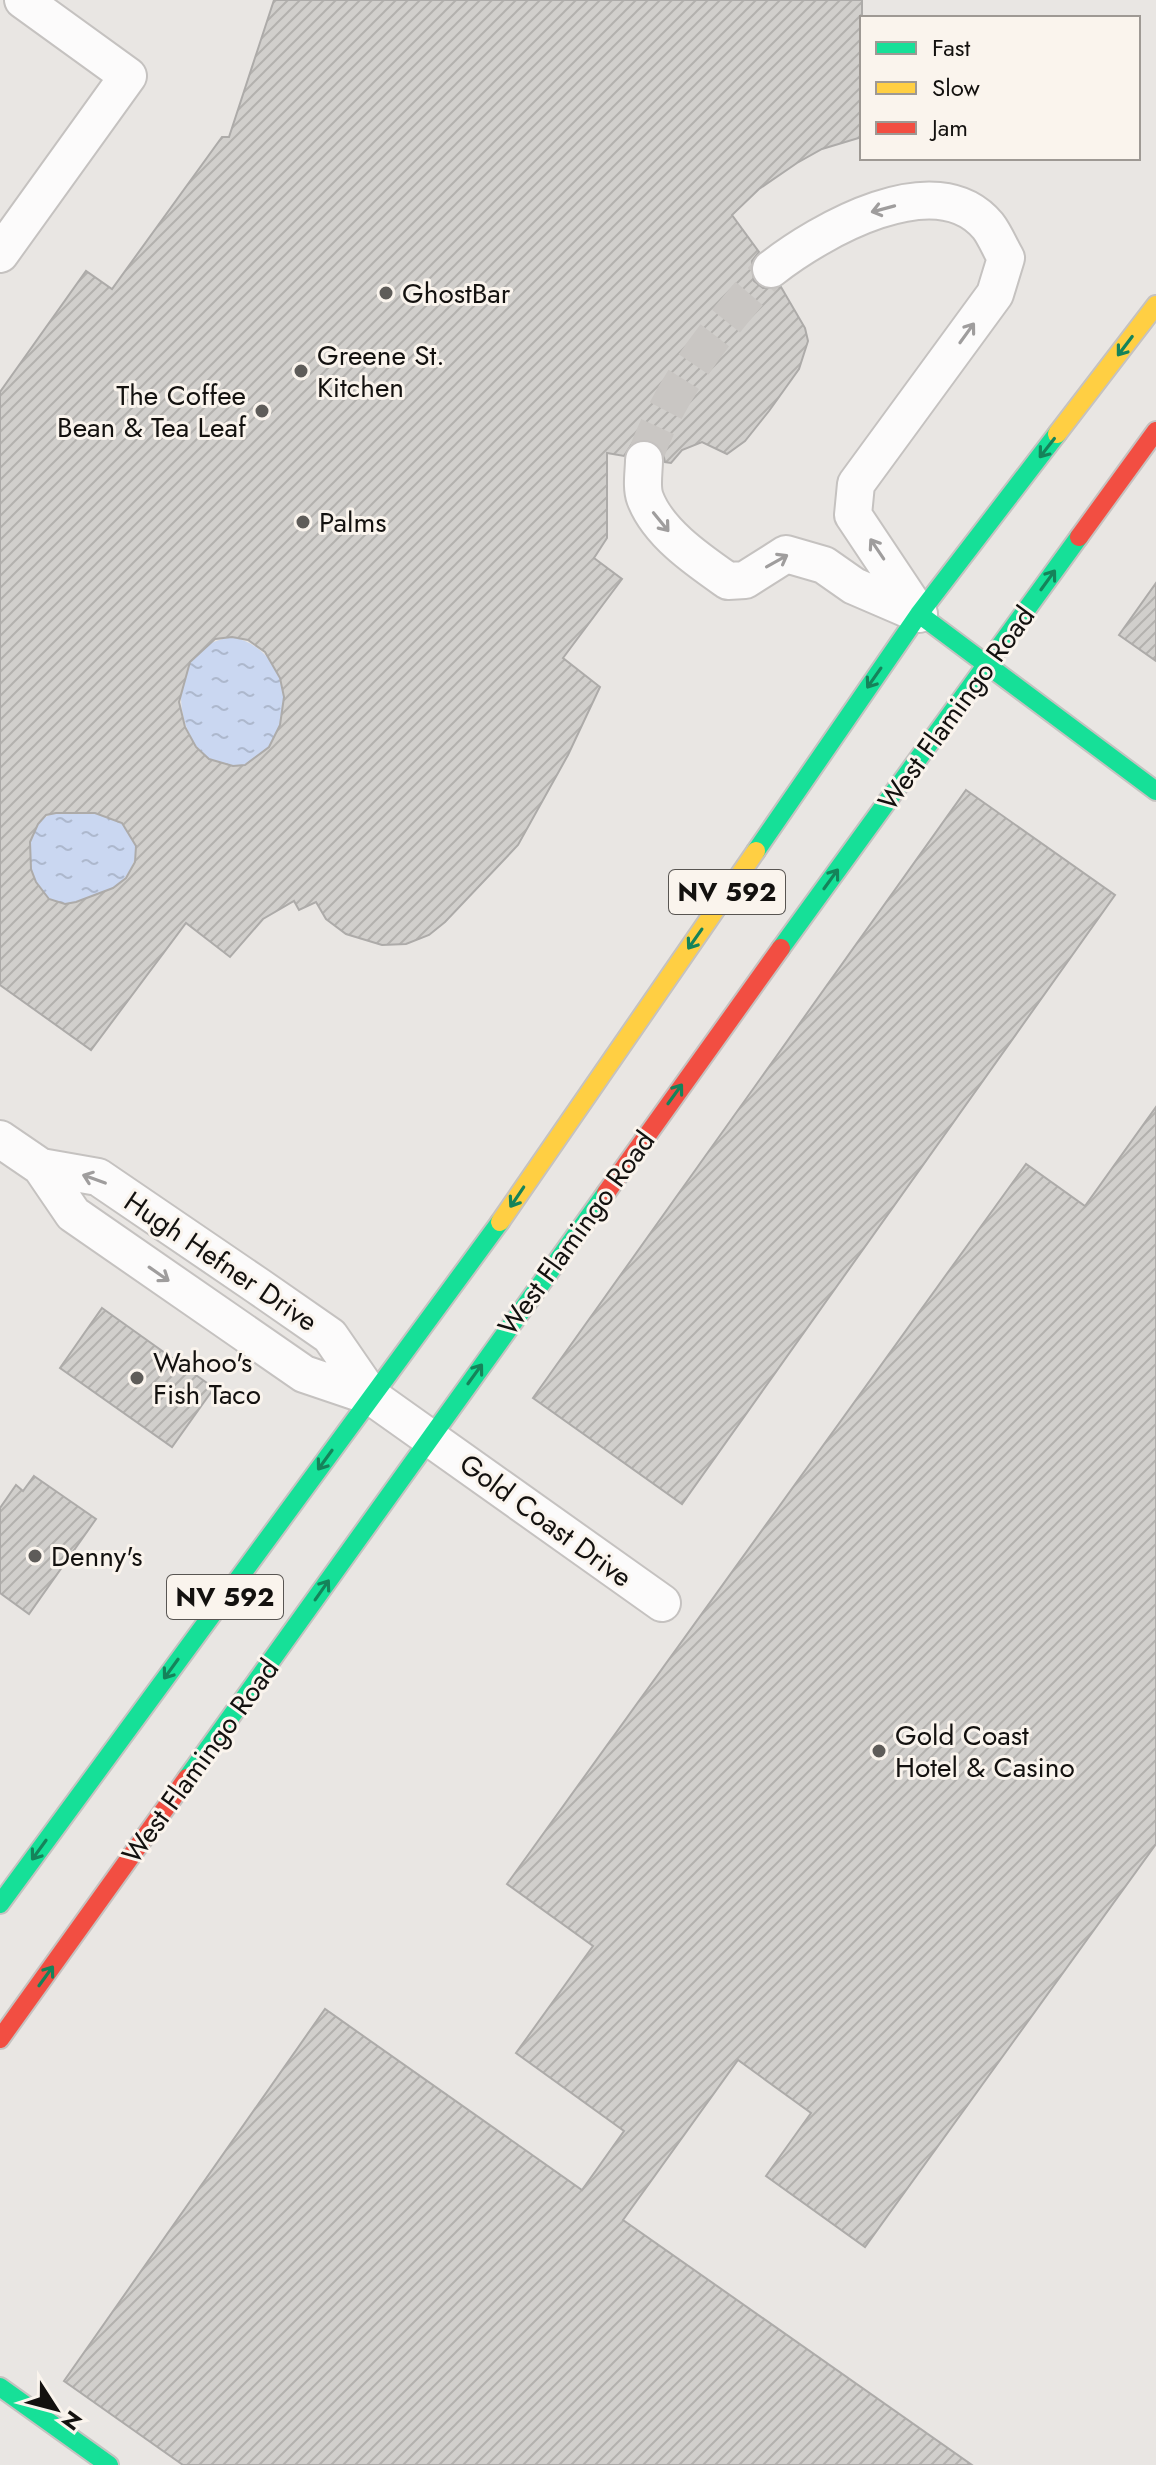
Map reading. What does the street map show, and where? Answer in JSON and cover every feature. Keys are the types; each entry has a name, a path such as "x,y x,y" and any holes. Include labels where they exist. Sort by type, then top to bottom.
{"main road":[{"name":"NV 592","path":"0,1904 498,1224 919,614 1156,305"},
{"name":"West Flamingo Road","path":"0,2039 429,1437 1156,431"},
{"path":"919,614 1156,791"},
{"path":"0,2387 109,2465"}],"street":[{"path":"0,254 128,76 23,0"},
{"path":"771,269 805,243 835,226 885,207 926,202 960,206 987,225 1006,258 995,294 856,484 853,515 919,614"},
{"path":"644,460 643,495 657,520 681,544 728,581 745,580 786,554 824,565 854,586 919,614"},
{"name":"Hugh Hefner Drive","path":"0,1139 41,1167 73,1214 304,1374 372,1397 429,1437"},
{"name":"Gold Coast Drive","path":"429,1437 662,1603"}],"water":[{"path":"232,637 248,642 271,662 278,675 283,705 276,737 268,748 250,762 228,767 209,759 193,741 184,718 181,691 187,667 204,648"},
{"path":"56,813 89,813 121,823 134,838 136,847 127,875 112,888 72,904 52,901 41,892 33,878 30,846 34,831 43,819"}],"building":[{"name":"Palms","path":"274,0 862,0 860,138 822,149 797,163 759,189 732,215 759,252 752,261 754,281 763,288 781,287 805,328 808,341 799,369 745,441 727,454 702,442 682,450 671,463 665,462 662,449 644,439 633,442 624,456 607,453 607,538 594,558 622,579 563,658 600,687 568,755 518,845 445,922 429,935 406,944 382,945 346,934 326,919 316,902 299,910 294,901 263,919 230,957 186,923 91,1050 0,985 0,392 86,271 112,289 222,137 229,137","holes":["232,637 248,640 265,652 280,678 284,697 280,725 269,747 245,765 233,766 209,759 196,747 185,727 179,702 190,662 215,639","56,813 95,813 122,823 136,846 135,862 126,878 113,888 65,904 49,899 36,882 31,869 30,842 38,824 46,815"]},
{"path":"1156,583 1156,661 1119,635"},
{"path":"966,790 1115,895 682,1504 533,1398"},
{"name":"Gold Coast Hotel & Casino","path":"1156,1107 1156,1844 865,2247 766,2176 811,2113 738,2060 623,2220 972,2465 183,2465 64,2381 325,2009 582,2190 624,2131 516,2053 593,1946 507,1884 1026,1164 1085,1206"},
{"name":"Wahoo's Fish Taco","path":"102,1308 214,1388 172,1447 60,1368"},
{"name":"Denny's","path":"34,1476 96,1519 29,1614 0,1593 0,1508 16,1485 23,1491"}],"tunnel":[{"path":"644,460 667,408 698,358 771,269"}],"traffic: fast":[{"path":"756,851 919,614 1057,434"},
{"path":"781,948 1079,537"},
{"path":"919,614 1156,791"},
{"path":"187,1778 606,1193"},
{"path":"0,1904 500,1222"},
{"path":"0,2387 109,2465"}],"traffic: slow":[{"path":"1057,434 1156,305"},
{"path":"500,1222 756,851"}],"traffic: jam":[{"path":"1079,537 1156,431"},
{"path":"606,1193 781,948"},
{"path":"0,2039 187,1778"}],"place":[{"name":"GhostBar","path":"386,293"},
{"name":"Greene St. Kitchen","path":"301,371"},
{"name":"The Coffee Bean & Tea Leaf","path":"262,411"},
{"name":"Palms","path":"303,522"},
{"name":"Wahoo's Fish Taco","path":"137,1378"},
{"name":"Denny's","path":"35,1556"},
{"name":"Gold Coast Hotel & Casino","path":"879,1751"}]}
